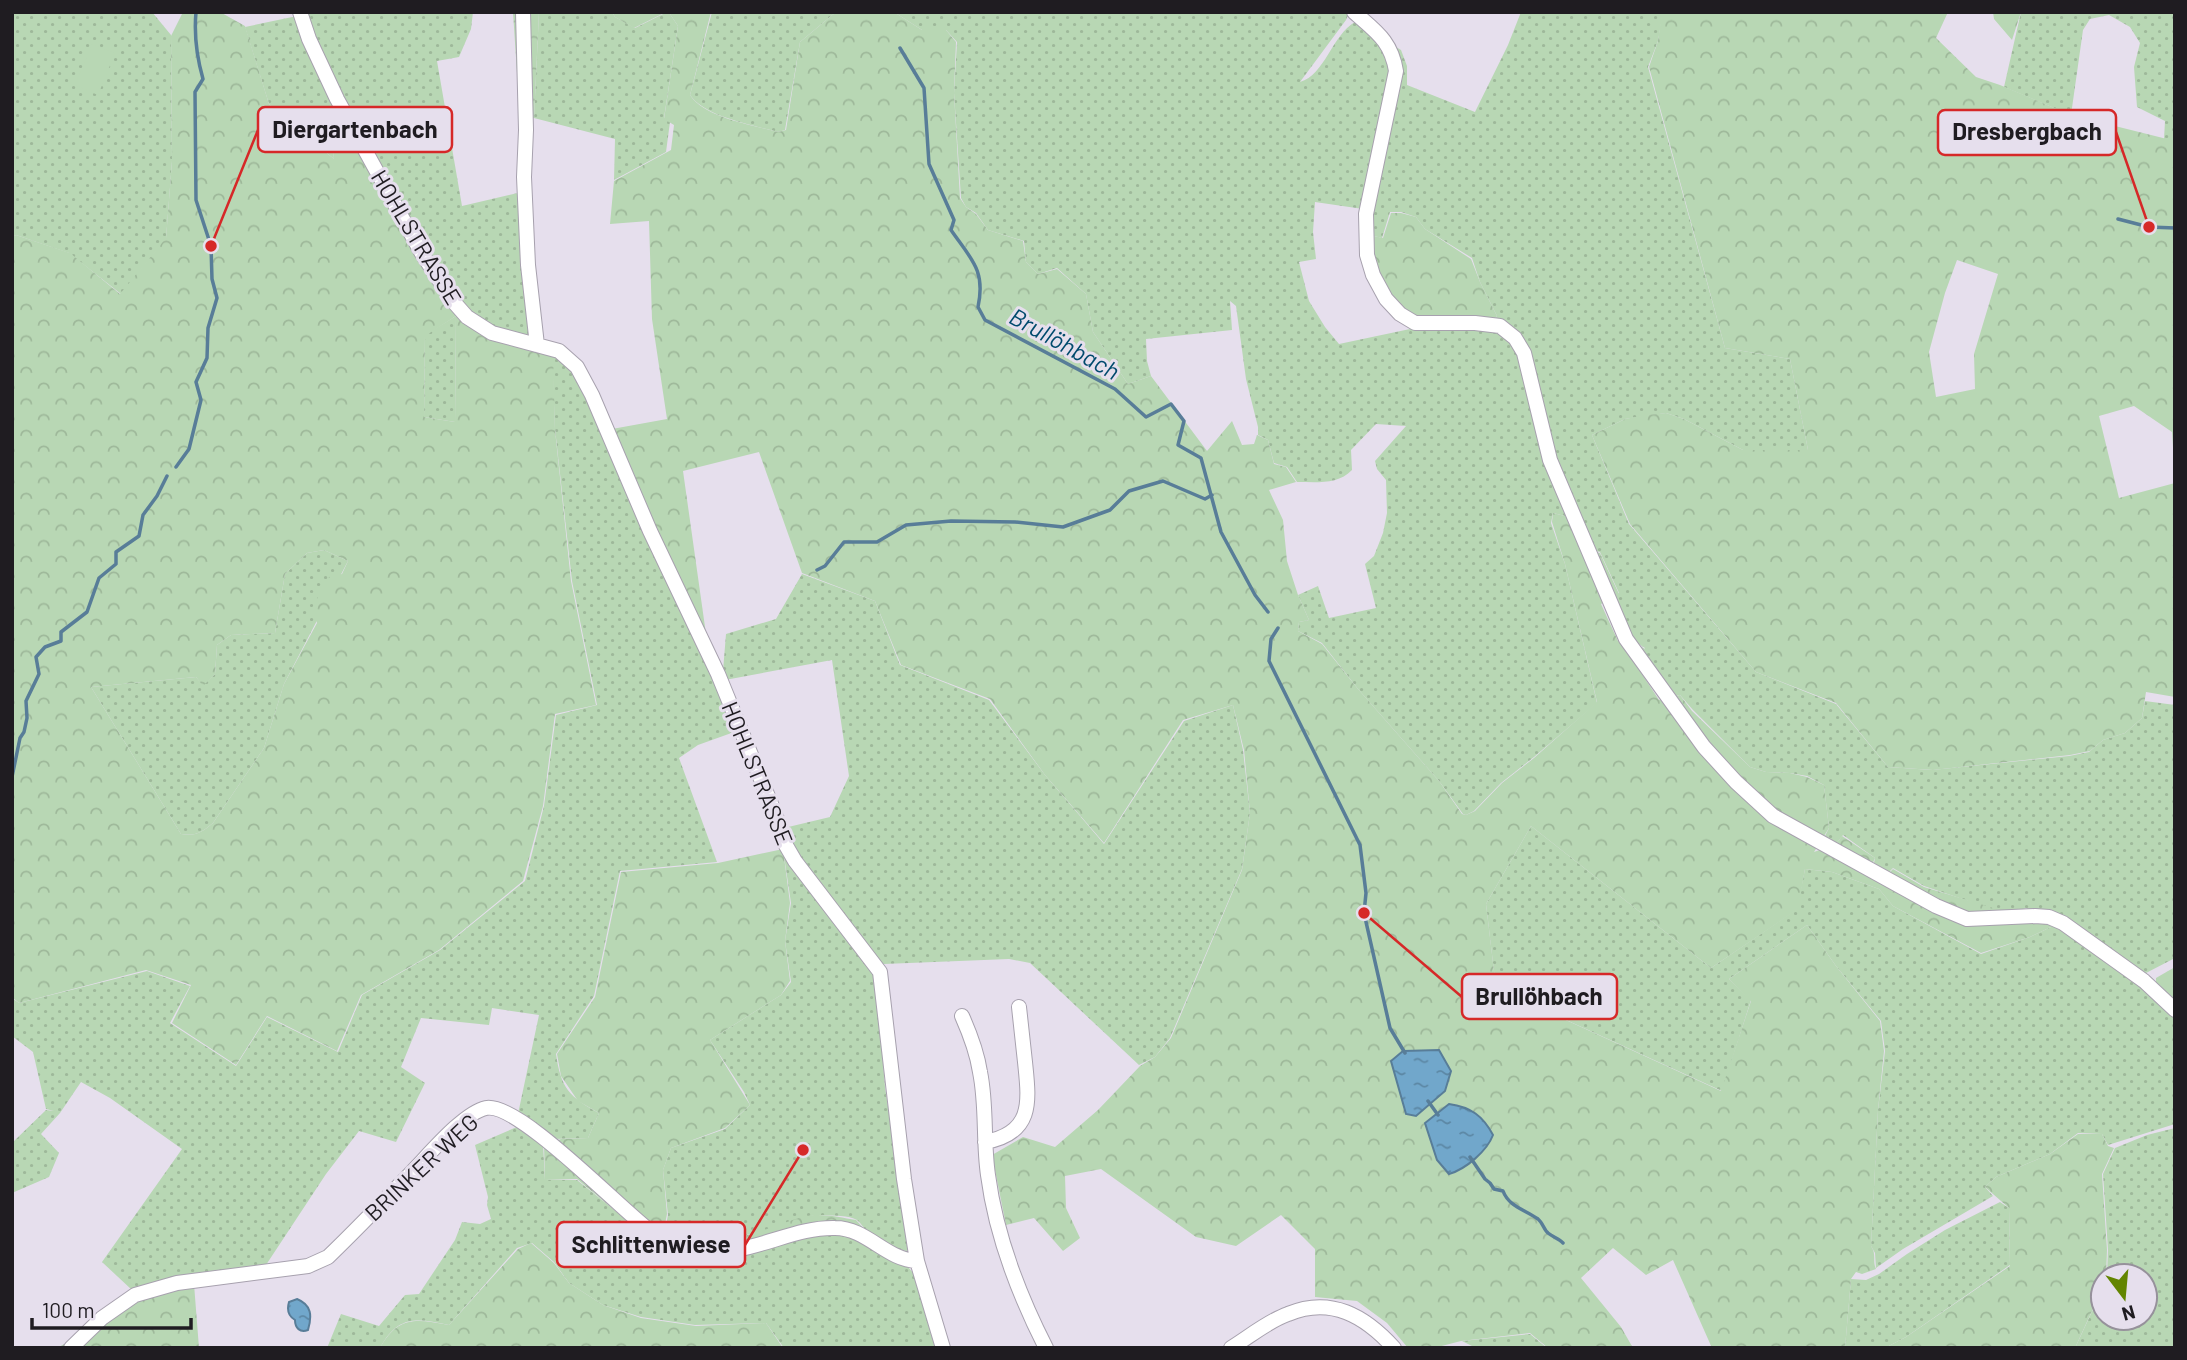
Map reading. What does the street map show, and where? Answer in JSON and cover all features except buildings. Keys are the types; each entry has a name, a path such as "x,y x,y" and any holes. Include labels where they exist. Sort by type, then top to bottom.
{"street":[{"name":"HOHLSTRASSE","path":"300,12 309,39 337,99 421,252 452,300 467,317 492,333 559,351 577,367 592,395 650,531 718,674 784,842 795,861 880,972 904,1179 917,1261 943,1348"},
{"path":"523,12 527,265 537,345"},
{"path":"1354,12 1387,42 1396,71 1366,214 1367,255 1373,275 1386,299 1400,314 1415,323 1475,323 1500,326 1515,338 1524,353 1550,460 1626,639 1704,747 1736,782 1773,816 1936,906 1967,919 2035,916 2049,917 2063,923 2144,981 2175,1010"},
{"path":"985,1142 1009,1134 1019,1125 1026,1113 1028,1093 1019,1007"},
{"path":"962,1016 981,1073 988,1174 1000,1237 1019,1291 1046,1348"},
{"name":"BRINKER WEG","path":"71,1348 102,1318 135,1296 177,1283 308,1266 328,1257 446,1138 472,1114 489,1107 506,1112 539,1133 657,1237 718,1251 750,1248 819,1229 838,1227 865,1236 908,1261 917,1261"},
{"path":"1231,1348 1286,1314 1318,1307 1350,1312 1381,1333 1394,1348"}],"green space":[{"path":"12,12 152,12 171,35 172,161 166,239 121,294 69,253 16,235 12,237"},
{"path":"183,12 220,12 245,26 269,104 334,159 327,109 336,105 396,216 456,316 490,336 553,353 555,430 571,581 596,705 555,714 543,806 523,881 439,950 361,995 337,1051 267,1016 236,1065 172,1023 191,985 146,970 19,1003 12,997 12,237 16,235 70,253 120,294 166,238 172,161 171,36","holes":["456,316 455,422 424,417 425,336","324,550 348,561 342,574 329,577 312,608 317,623 284,684 264,748 213,823 198,833 181,834 91,687 196,677 203,686 215,674 217,645 231,635 275,633 285,574 307,553"]},
{"path":"303,12 473,12 471,29 459,57 437,61 462,206 522,192 533,341 493,329 453,297 339,97"},
{"path":"513,12 539,12 534,118 520,119"},
{"path":"539,12 612,12 615,17 635,28 663,14 670,14 678,26 664,118 670,122 666,152 614,180 615,139 534,118"},
{"path":"612,12 711,12 690,95 697,103 718,115 778,132 786,130 800,42 836,12 894,12 922,30 946,30 956,42 954,93 960,198 988,230 1023,241 1026,262 1038,274 1057,269 1086,294 1093,332 1128,384 1151,376 1207,451 1232,421 1242,445 1254,444 1257,435 1268,440 1274,464 1286,467 1296,482 1269,490 1283,520 1287,561 1309,620 1299,622 1298,631 1322,644 1439,781 1462,814 1475,811 1502,783 1597,702 1565,564 1552,522 1553,513 1569,517 1583,549 1600,553 1619,594 1601,604 1618,641 1635,643 1645,649 1634,662 1659,700 1680,695 1692,711 1750,767 1766,772 1807,777 1824,785 1829,828 1814,852 1836,844 1842,836 1875,858 1867,876 1890,872 1893,869 1924,887 2053,926 2030,937 1981,953 1893,906 1879,889 1832,872 1805,869 1798,909 1711,968 1531,826 1486,904 1496,988 1721,1091 1751,1001 1729,979 1807,925 1880,1021 1884,1051 1871,1246 1876,1269 1862,1274 1856,1272 1851,1279 1845,1348 1712,1348 1673,1260 1646,1275 1613,1248 1581,1278 1621,1327 1633,1348 1548,1348 1530,1333 1461,1341 1434,1348 1408,1348 1387,1323 1357,1301 1315,1297 1315,1249 1281,1215 1236,1246 1196,1237 1101,1169 1065,1176 1066,1208 1080,1238 1063,1251 1034,1218 1006,1225 992,1155 1023,1137 1055,1147 1098,1110 1140,1066 1155,1057 1171,1038 1242,870 1250,813 1244,750 1233,705 1183,720 1104,843 1045,775 990,699 901,665 875,601 802,573 759,452 683,471 707,641 612,429 667,419 652,319 649,221 610,224 614,181 671,150 674,125 664,119 678,26 670,14 662,14 634,28 615,17"},
{"path":"712,12 836,12 800,42 785,130 778,132 718,115 697,103 690,95"},
{"path":"894,12 1346,12 1346,20 1300,82 1316,72 1340,36 1355,22 1382,45 1392,72 1363,209 1315,202 1313,232 1316,259 1299,262 1309,301 1339,344 1410,329 1492,321 1497,316 1480,282 1472,258 1425,229 1416,217 1390,212 1382,238 1370,235 1369,222 1400,71 1396,47 1401,50 1407,66 1407,85 1475,112 1521,12 1663,12 1658,41 1648,67 1725,348 1790,359 1808,450 1743,450 1684,419 1666,413 1625,419 1592,435 1629,524 1756,672 1836,704 1888,767 1932,770 2089,752 2103,740 2125,733 2142,718 2145,701 2175,705 2175,958 2141,974 2026,908 2013,913 1995,910 1924,886 1893,868 1889,872 1874,863 1875,858 1843,835 1836,844 1825,836 1829,828 1824,785 1807,776 1766,772 1750,767 1680,695 1673,696 1642,653 1645,648 1625,626 1614,597 1619,593 1600,552 1583,548 1569,517 1553,513 1551,523 1565,564 1597,703 1501,783 1474,811 1463,814 1439,781 1358,689 1322,643 1298,631 1299,622 1309,620 1298,595 1318,586 1329,618 1376,608 1365,564 1374,556 1387,513 1386,480 1377,469 1375,461 1406,426 1376,424 1351,450 1352,470 1346,475 1326,482 1297,482 1287,467 1274,463 1268,440 1258,435 1246,379 1236,306 1230,301 1232,330 1146,339 1151,376 1128,384 1093,332 1086,294 1057,268 1038,274 1026,262 1024,241 988,230 976,213 966,207 961,198 954,93 957,42 946,30 922,30"},
{"path":"1662,12 1948,12 1936,38 1976,77 2071,115 2175,141 2175,479 2172,432 2134,406 2099,416 2119,498 2175,483 2175,697 2146,692 2142,718 2125,733 2103,740 2090,751 1933,770 1888,767 1836,703 1756,672 1630,524 1592,435 1625,419 1666,413 1684,419 1743,450 1808,450 1790,359 1725,348 1649,67 1658,41","holes":["1957,260 1998,274 1974,354 1975,389 1936,397 1929,352"]},
{"path":"1993,12 2021,12 2012,40 1994,19"},
{"path":"2021,12 2175,12 2175,142 2164,139 2165,121 2137,107 2134,67 2140,43 2130,27 2109,15 2090,19 2083,30 2071,115 2004,87"},
{"path":"297,16 337,105 328,109 334,159 269,104 245,27"},
{"path":"92,44 115,53 98,95 75,85"},
{"path":"1391,213 1416,217 1425,229 1471,259 1497,316 1492,321 1415,320 1388,296 1378,274 1369,235 1383,238"},
{"path":"456,316 455,422 424,417 425,335"},
{"path":"552,353 582,381 623,487 715,677 737,731 698,745 679,758 717,862 620,871 594,996 556,1054 568,1090 580,1102 599,1113 588,1138 554,1139 518,1114 539,1015 492,1008 489,1025 421,1018 401,1067 425,1083 396,1142 359,1131 326,1174 264,1268 132,1290 102,1262 182,1149 110,1098 81,1082 60,1113 41,1134 59,1153 49,1177 12,1193 12,1143 46,1110 54,1111 46,1109 33,1052 12,1036 12,998 19,1003 147,971 190,986 170,1023 236,1066 267,1017 338,1052 362,995 440,950 525,881 544,806 556,715 597,705 572,581 555,429"},
{"path":"324,550 348,561 284,684 264,748 213,823 198,833 181,834 91,687 196,677 203,685 215,674 217,645 231,635 275,633 285,574 307,553"},
{"path":"802,574 875,601 900,665 989,700 1045,775 1104,844 1184,721 1233,705 1243,750 1250,813 1242,869 1170,1038 1155,1057 1139,1065 1030,963 1009,959 884,964 868,962 876,974 885,1087 909,1247 907,1251 881,1241 857,1220 845,1216 810,1216 757,1233 731,1237 694,1233 666,1225 668,1215 663,1170 671,1148 725,1129 750,1105 710,1040 781,995 791,982 785,941 791,903 783,849 784,828 830,817 849,776 832,660 725,680 723,671 726,634 776,619"},
{"path":"1531,826 1711,968 1797,909 1805,869 1832,872 1879,889 1893,906 1981,954 2053,926 2061,928 2137,981 2164,1005 2175,1019 2175,1124 2108,1145 2102,1134 2078,1133 2050,1154 1996,1177 1985,1187 1993,1196 1876,1268 1875,1253 1871,1246 1878,1110 1885,1051 1881,1021 1807,925 1729,979 1751,1000 1722,1091 1496,988 1486,904"},
{"path":"783,849 790,903 785,941 790,981 781,995 710,1040 750,1105 725,1128 671,1148 663,1170 667,1214 665,1224 705,1236 729,1238 802,1217 822,1215 856,1220 866,1231 838,1225 721,1248 659,1235 624,1205 612,1208 577,1179 545,1180 544,1145 561,1139 588,1138 599,1113 578,1101 561,1076 557,1054 595,997 621,872 718,863"},
{"path":"2175,967 2175,1001 2156,986 2156,978"},
{"path":"519,1126 543,1144 545,1180 577,1180 653,1241 718,1255 837,1230 908,1267 914,1274 935,1348 784,1348 766,1323 695,1325 641,1317 603,1305 569,1283 554,1262 532,1243 517,1248 449,1325 417,1320 401,1324 380,1348 327,1348 341,1314 379,1326 405,1295 419,1294 455,1240 462,1222 480,1224 491,1219 475,1145"},
{"path":"2175,1128 2175,1348 2075,1348 2089,1318 2089,1332 2159,1332 2159,1262 2108,1262 2103,1174 2115,1148 2147,1135"},
{"path":"2078,1134 2102,1134 2108,1146 2114,1148 2102,1174 2107,1262 2089,1262 2089,1318 2075,1348 1885,1348 1906,1337 2010,1266 2009,1208 1985,1187 1996,1177 2050,1154"},
{"path":"2000,1202 2009,1208 2010,1265 1906,1337 1885,1348 1845,1348 1851,1279 1866,1280 1879,1274 1945,1230"},
{"path":"531,1243 554,1263 569,1283 603,1305 641,1318 696,1326 766,1323 783,1348 380,1348 394,1330 409,1322 427,1321 449,1325 518,1249"},
{"path":"194,1284 199,1348 57,1348 70,1341 99,1313"},
{"path":"1530,1334 1547,1348 1476,1348 1462,1341"}],"water":[{"path":"1439,1050 1451,1071 1445,1091 1416,1116 1406,1114 1391,1061 1403,1051"},
{"path":"1449,1104 1464,1107 1476,1114 1493,1135 1475,1159 1449,1174 1437,1160 1425,1123"},
{"path":"297,1299 306,1304 310,1311 308,1330 298,1329 289,1312 289,1302"}],"waterway":[{"path":"176,467 189,449 201,400 196,382 207,358 208,328 217,298 212,279 211,246 196,200 195,92 203,79 196,46 196,12"},
{"name":"Brullöhbach","path":"900,48 924,88 929,164 954,220 951,230 975,265 980,283 978,307 985,320 1115,389 1146,417 1171,404 1184,421 1178,445 1201,458 1221,532 1255,595 1268,612"},
{"path":"2118,219 2149,227 2175,228"},
{"path":"12,777 27,718 26,701 39,674 36,657 45,647 61,641 61,632 87,612 99,578 116,564 116,552 139,536 143,515 167,476"},
{"path":"817,570 825,566 844,542 877,542 906,525 951,521 1015,522 1063,527 1110,510 1129,491 1163,481 1205,499 1212,495"},
{"name":"Brullöhbach","path":"1278,628 1271,639 1269,661 1360,845 1366,893 1364,913 1390,1028 1405,1053"},
{"name":"Brullöhbach","path":"1428,1101 1438,1115"},
{"name":"Brullöhbach","path":"1470,1157 1494,1189 1503,1191 1509,1201 1538,1219 1547,1232 1563,1243"}],"place":[{"name":"Dresbergbach","path":"2149,227"},
{"name":"Diergartenbach","path":"211,246"},
{"name":"Brullöhbach","path":"1364,913"},
{"name":"Schlittenwiese","path":"803,1150"}]}
